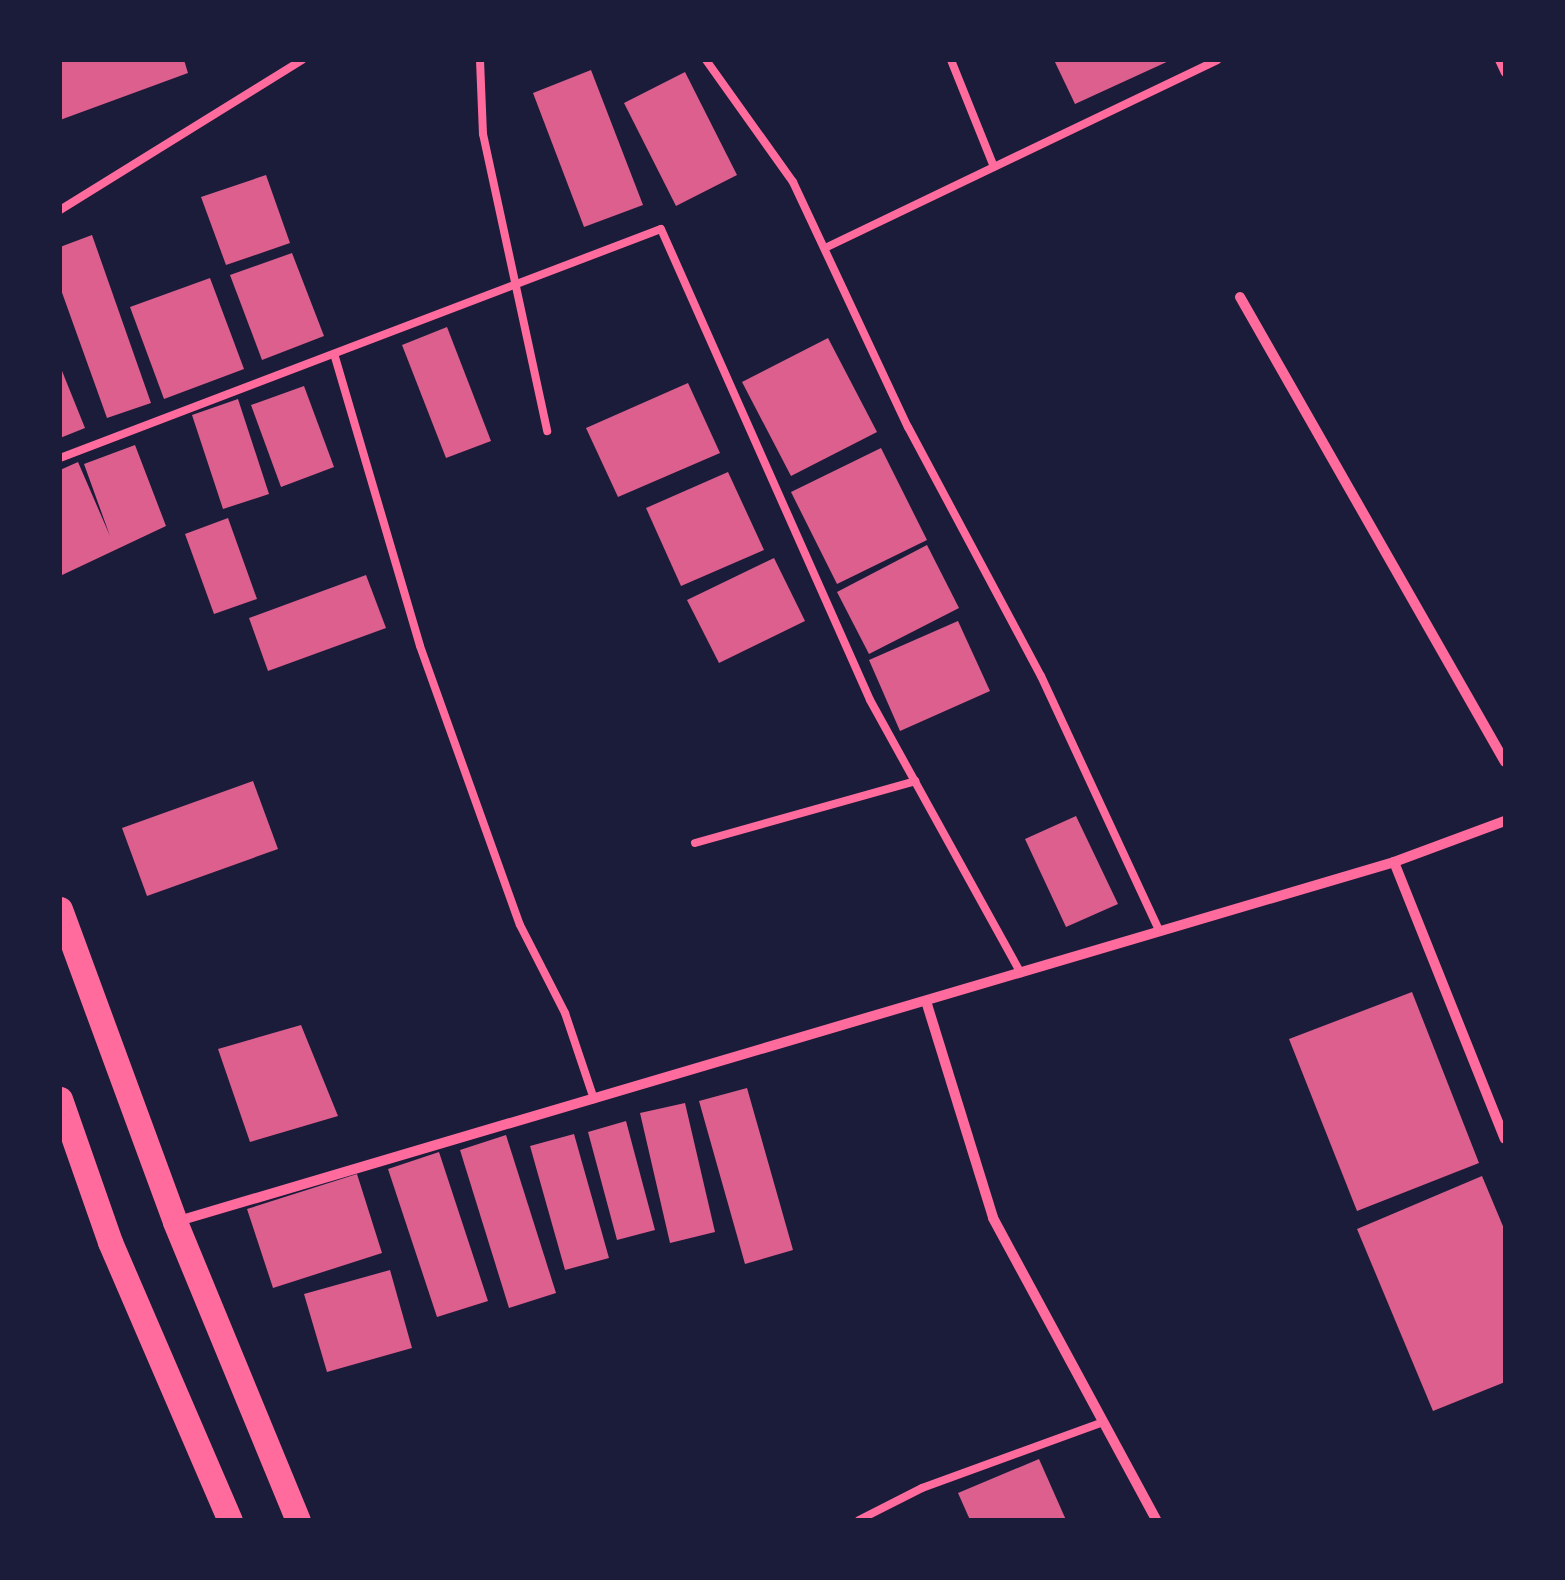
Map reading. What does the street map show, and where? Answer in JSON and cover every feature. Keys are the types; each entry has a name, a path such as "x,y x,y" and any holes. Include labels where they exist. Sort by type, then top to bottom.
{"main road":[{"path":"60,909 174,1222 298,1520"},
{"path":"60,1098 110,1242 230,1520"}],"street":[{"path":"1240,298 1505,762"},
{"path":"174,1222 1394,862 1505,821"},
{"path":"1394,862 1505,1138"},
{"path":"926,1001 993,1218 1156,1520"}],"lane":[{"path":"60,210 302,60"},
{"path":"480,60 483,134 547,431"},
{"path":"706,60 793,182 908,428 1041,676 1160,932"},
{"path":"950,60 994,167"},
{"path":"825,248 1217,60"},
{"path":"1499,60 1505,73"},
{"path":"60,458 335,357 661,229 870,700 1021,972"},
{"path":"335,357 420,646 520,925 566,1013 594,1099"},
{"path":"696,843 915,781"},
{"path":"859,1520 922,1488 1103,1422"}],"building":[{"path":"60,60 184,60 188,73 60,120"},
{"path":"1054,60 1171,60 1075,104"},
{"path":"591,70 643,205 584,227 533,93"},
{"path":"685,72 737,175 676,206 624,103"},
{"path":"266,175 290,243 226,265 201,197"},
{"path":"92,235 151,403 107,418 60,287 60,247"},
{"path":"292,253 324,336 262,360 230,275"},
{"path":"210,278 244,369 164,399 130,307"},
{"path":"447,327 491,441 446,458 402,345"},
{"path":"828,338 877,432 791,476 742,382"},
{"path":"60,366 85,428 60,438"},
{"path":"688,383 720,453 618,497 586,428"},
{"path":"304,386 334,467 281,487 251,405"},
{"path":"238,399 269,494 223,509 192,415"},
{"path":"135,445 166,526 60,576 60,470 78,462 110,536 84,464"},
{"path":"881,448 927,540 837,584 791,492"},
{"path":"728,472 764,550 681,586 646,508"},
{"path":"228,518 257,599 214,614 185,534"},
{"path":"927,545 959,608 869,654 837,592"},
{"path":"774,558 805,621 719,663 687,600"},
{"path":"366,575 386,628 268,671 249,618"},
{"path":"958,621 990,691 900,731 869,660"},
{"path":"253,781 278,849 147,896 122,828"},
{"path":"1076,816 1118,904 1066,927 1025,839"},
{"path":"1412,992 1479,1163 1357,1211 1289,1039"},
{"path":"301,1025 338,1116 250,1142 218,1049"},
{"path":"747,1088 793,1250 745,1264 699,1101"},
{"path":"685,1103 715,1232 670,1243 640,1113"},
{"path":"626,1121 655,1230 617,1240 588,1132"},
{"path":"574,1134 609,1258 565,1270 530,1146"},
{"path":"506,1135 556,1293 509,1308 460,1150"},
{"path":"439,1152 488,1301 437,1317 388,1169"},
{"path":"357,1174 382,1253 273,1288 247,1209"},
{"path":"1482,1176 1505,1231 1505,1382 1433,1411 1357,1229"},
{"path":"390,1270 412,1348 327,1372 304,1294"},
{"path":"1039,1459 1066,1520 970,1520 958,1493"}]}
